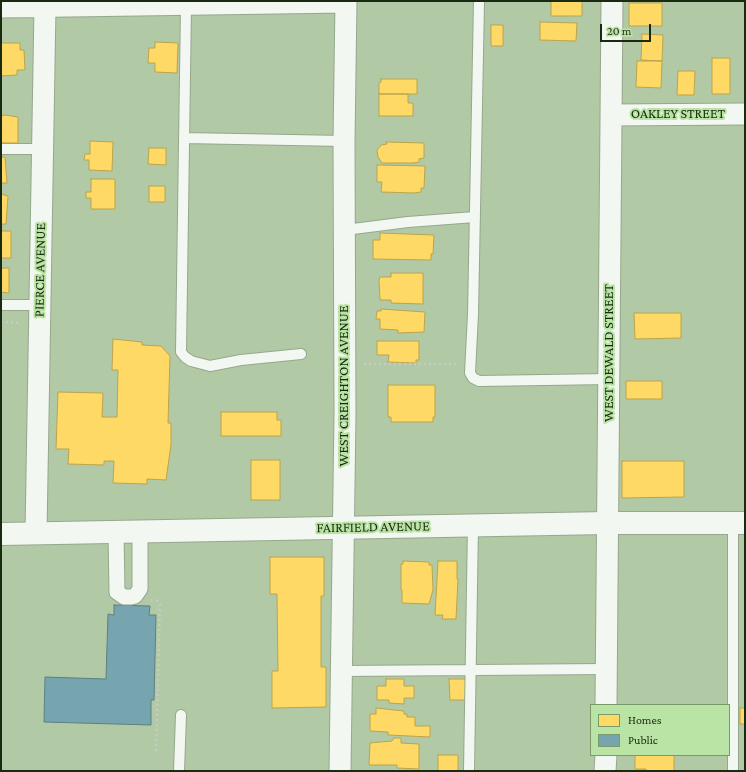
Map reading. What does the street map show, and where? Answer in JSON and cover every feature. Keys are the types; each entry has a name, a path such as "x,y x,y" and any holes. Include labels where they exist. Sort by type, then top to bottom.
{"main road":[{"name":"FAIRFIELD AVENUE","path":"1,534 473,525 739,523"}],"street":[{"name":"WEST DEWALD STREET","path":"606,704 612,1"},
{"path":"1,7 186,6 346,2"},
{"name":"WEST CREIGHTON AVENUE","path":"340,771 342,528 345,414 344,141 346,2"},
{"name":"PIERCE AVENUE","path":"36,533 45,7"},
{"name":"OAKLEY STREET","path":"611,115 745,114"},
{"path":"116,532 117,592 124,597 135,596 140,589 140,532"},
{"path":"606,756 606,771"}],"lane":[{"path":"479,1 473,314 469,364 470,373 473,378 478,381 609,379"},
{"path":"186,6 181,352 191,361 210,366 241,360 300,354"},
{"path":"184,138 344,141"},
{"path":"1,149 42,149"},
{"path":"345,230 408,222 475,217"},
{"path":"1,305 40,304"},
{"path":"733,771 739,523"},
{"path":"469,771 473,525"},
{"path":"341,671 606,669"},
{"path":"179,771 180,714"}],"path":[{"path":"361,364 469,364"},
{"path":"135,596 146,600 157,601 160,605 156,754"}],"building: Homes":[{"path":"551,1 582,1 582,16 551,16"},
{"path":"629,3 662,3 662,26 629,26"},
{"path":"540,22 577,23 576,41 540,40"},
{"path":"491,25 503,25 503,46 491,46"},
{"path":"642,34 663,35 662,61 641,60"},
{"path":"155,42 178,43 177,73 155,72 155,63 148,63 149,48 155,48"},
{"path":"1,43 20,43 20,50 24,50 25,70 17,70 17,75 1,76"},
{"path":"712,58 730,58 730,94 712,94"},
{"path":"637,61 662,61 661,88 636,87"},
{"path":"678,71 695,71 694,95 677,95"},
{"path":"381,79 417,79 417,94 379,94 379,83 381,82"},
{"path":"379,94 408,94 408,103 413,103 413,116 379,116"},
{"path":"5,115 18,117 18,143 1,143 1,116"},
{"path":"90,141 113,142 112,171 89,170 89,160 84,160 85,154 90,154"},
{"path":"386,142 424,143 424,158 419,159 419,162 413,163 382,163 378,157 377,150 381,145 387,144"},
{"path":"149,148 166,148 166,165 148,164"},
{"path":"1,157 5,157 7,183 1,183"},
{"path":"377,165 425,166 424,188 421,188 421,192 414,193 381,192 382,182 377,182"},
{"path":"91,179 115,179 115,209 91,209 91,198 86,198 86,192 91,192"},
{"path":"149,186 165,186 165,202 149,202"},
{"path":"1,194 8,196 6,224 1,224"},
{"path":"1,231 11,231 11,258 1,258"},
{"path":"380,233 434,235 433,254 431,254 431,260 373,259 373,240 380,240"},
{"path":"1,268 9,268 9,293 1,292"},
{"path":"391,273 423,273 423,304 391,303 391,300 380,300 380,277 391,277"},
{"path":"381,309 425,312 424,332 398,333 398,330 380,329 380,319 376,319 377,311 381,311"},
{"path":"634,313 681,313 681,338 635,339"},
{"path":"113,339 142,342 142,345 161,346 170,356 168,423 171,423 171,445 166,480 147,479 147,484 113,483 114,461 104,461 104,465 68,464 69,449 56,449 58,392 103,393 102,417 117,417 118,370 112,370"},
{"path":"377,341 419,341 419,360 416,360 416,363 388,362 389,355 377,355"},
{"path":"626,381 662,381 662,399 626,399"},
{"path":"388,385 435,385 435,417 433,417 433,422 391,422 391,417 388,417"},
{"path":"221,412 277,412 277,420 281,420 281,436 221,436"},
{"path":"251,460 280,460 280,500 251,500"},
{"path":"622,461 684,461 684,497 622,498"},
{"path":"270,557 324,557 324,596 321,596 321,667 326,667 326,707 272,708 272,671 278,671 277,594 270,594"},
{"path":"403,561 429,562 429,565 432,565 433,590 429,604 402,603 401,564 403,564"},
{"path":"438,561 457,561 458,579 456,619 442,619 443,615 435,615"},
{"path":"386,679 404,679 404,686 414,686 414,698 404,698 404,704 389,703 389,700 377,700 377,686 386,686"},
{"path":"449,679 467,679 467,700 450,700"},
{"path":"376,708 404,711 404,714 407,714 407,717 415,717 415,726 430,726 430,737 388,735 388,732 370,731 370,714 376,714"},
{"path":"740,708 745,708 745,724 740,724"},
{"path":"394,738 401,738 401,743 419,744 419,769 397,768 397,765 369,765 370,743 392,741"},
{"path":"438,755 458,755 458,771 438,771"},
{"path":"635,756 674,756 674,771 646,771 646,769 635,769"}],"building: Public":[{"path":"114,605 150,606 149,615 156,615 154,700 151,700 151,725 44,722 45,677 106,679 108,614 114,615"}]}
